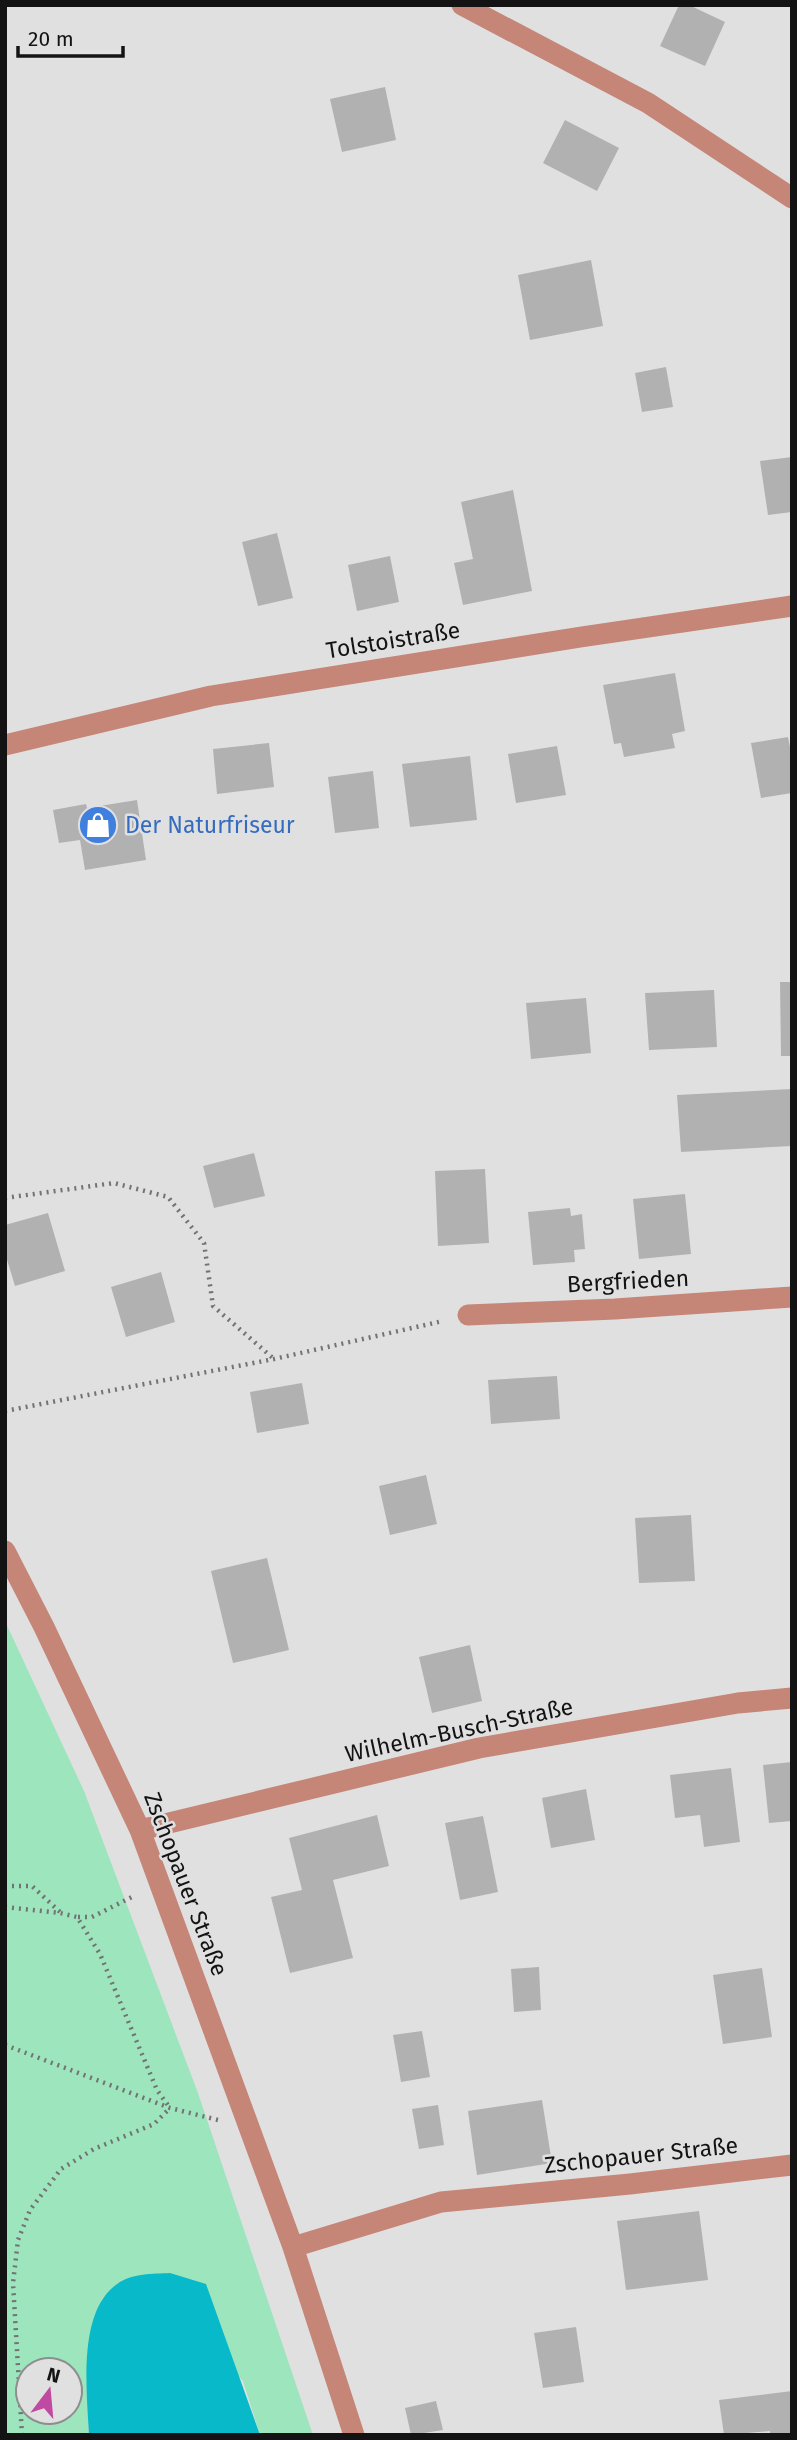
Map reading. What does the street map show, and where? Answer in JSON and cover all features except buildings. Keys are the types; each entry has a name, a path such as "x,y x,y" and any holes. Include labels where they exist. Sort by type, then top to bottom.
{"street":[{"path":"462,5 648,103 792,198"},
{"name":"Tolstoistraße","path":"5,745 211,696 792,606"},
{"name":"Bergfrieden","path":"468,1315 792,1297"},
{"name":"Zschopauer Straße","path":"5,1551 140,1830 293,2247 354,2435"},
{"name":"Wilhelm-Busch-Straße","path":"140,1830 480,1748 738,1703 792,1698"},
{"name":"Zschopauer Straße","path":"293,2247 441,2202 792,2165"}],"path":[{"path":"5,1198 114,1183 168,1197 204,1242 213,1306 274,1359"},
{"path":"5,1411 274,1359 468,1315"},
{"path":"5,1886 32,1886 60,1913"},
{"path":"7,1907 92,1917 139,1893"},
{"path":"77,1917 100,1954 157,2090 170,2108"},
{"path":"5,2045 170,2108 249,2129"},
{"path":"22,2435 13,2283 18,2241 30,2210 61,2169 94,2149 154,2124 170,2108"}],"green space":[{"path":"5,1621 84,1791 198,2093 313,2435 260,2435 243,2381 141,2275 118,2283 102,2299 87,2382 89,2435 5,2435"}],"water":[{"path":"170,2273 206,2284 260,2435 89,2435 87,2354 95,2313 104,2297 123,2280"}],"place":[{"name":"Der Naturfriseur","path":"98,825"}]}
